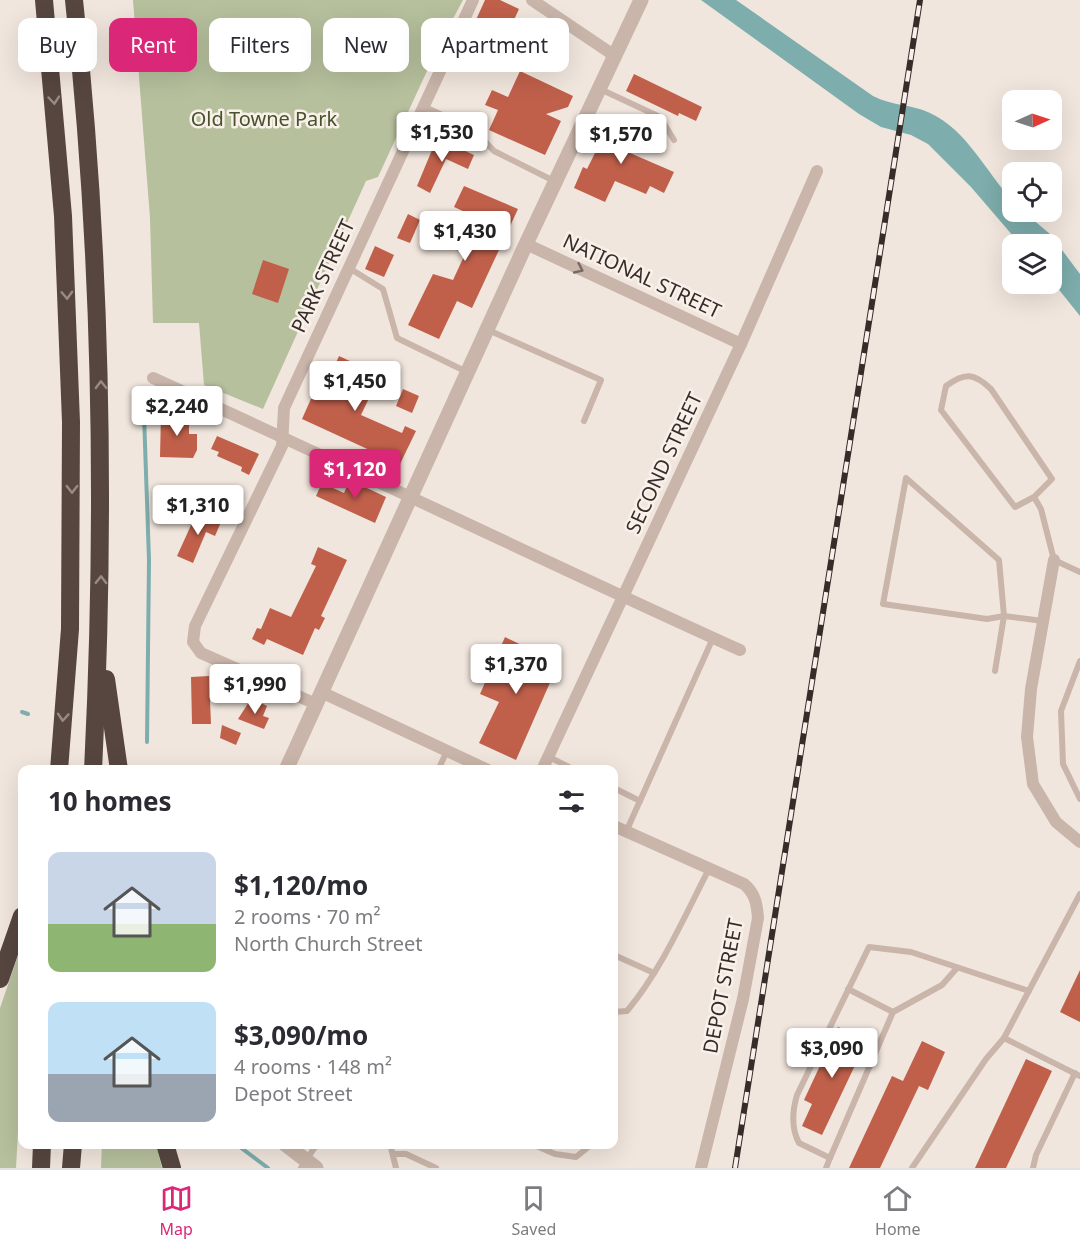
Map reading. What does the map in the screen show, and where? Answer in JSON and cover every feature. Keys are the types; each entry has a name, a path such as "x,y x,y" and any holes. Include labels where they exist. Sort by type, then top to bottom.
{"highway":[{"path":"44,0 63,216 71,422 70,629 59,765"},
{"path":"74,0 91,182 98,290 102,427 100,638 93,765"},
{"path":"100,638 118,765"},
{"path":"0,979 18,927"},
{"path":"40,1168 42,1149"},
{"path":"71,1168 73,1149"},
{"path":"166,1149 172,1168"}],"street":[{"name":"PARK STREET","path":"318,698 201,653 193,642 195,626 282,446 284,408 422,105 473,0"},
{"path":"532,0 615,56"},
{"path":"288,765 526,244 641,0"},
{"name":"SECOND STREET","path":"544,765 741,344 817,171"},
{"name":"NATIONAL STREET","path":"526,244 741,344"},
{"path":"153,378 411,496 622,598 740,650"},
{"path":"1054,560 1031,689 1027,737 1033,784 1056,822 1080,842"},
{"path":"318,698 447,750 478,765"},
{"name":"DEPOT STREET","path":"618,828 750,889 757,906 758,918 743,999 701,1168"},
{"path":"290,1149 308,1166"}],"lane":[{"path":"600,88 660,117 674,140"},
{"path":"422,105 474,130 494,151 556,182"},
{"path":"348,268 383,289 393,333 402,343 467,372"},
{"path":"487,329 601,380 584,421"},
{"path":"968,376 979,378 991,389 1052,479 1034,497 1015,507 941,410 946,386 968,376"},
{"path":"995,671 1004,616 999,560 906,478 883,604 987,619 1004,616 1043,621"},
{"path":"1034,497 1041,509 1054,560 1080,572"},
{"path":"626,832 713,638"},
{"path":"1080,661 1061,711 1063,764 1080,800"},
{"path":"440,765 447,750"},
{"path":"548,756 565,765"},
{"path":"618,790 640,801"},
{"path":"618,1012 627,1011 654,973 709,869"},
{"path":"912,1168 986,1059 1004,1038 1079,898"},
{"path":"830,1158 799,1143 793,1125 794,1107 797,1095 869,947 911,952 1029,991"},
{"path":"618,957 654,973"},
{"path":"826,1168 893,1012 942,985 957,968"},
{"path":"848,989 893,1012"},
{"path":"1004,1038 1078,1074 1036,1155 1034,1168"},
{"path":"308,1166 315,1149"},
{"path":"392,1149 396,1168"},
{"path":"544,1149 555,1154 576,1157 586,1149"},
{"path":"393,1154 406,1154 436,1168"}],"green space":[{"name":"Old Towne Park","path":"133,0 463,0 453,18 421,18 421,72 427,72 378,177 366,181 263,409 204,385 199,323 153,323 150,218 139,72 197,72 197,18 134,18"},
{"path":"18,956 16,1168 0,1168 0,1008"},
{"path":"102,1149 157,1149 162,1168 101,1168"}],"water":[{"path":"701,0 736,0 873,96 887,102 916,108 943,120 975,152 1002,188 1002,222 1036,222 1050,234 1011,234 971,187 928,144 911,135 881,127 859,114"},
{"path":"1062,250 1080,274 1080,316 1062,294"}],"building":[{"path":"485,0 500,0 519,9 515,18 477,18"},
{"path":"520,72 573,96 568,107 546,114 561,121 545,155 489,130 498,110 485,105 492,90 508,97"},
{"path":"634,74 702,107 696,121 679,113 678,116 626,91"},
{"path":"618,114 643,126 630,153 674,172 664,193 650,186 646,194 615,181 605,202 574,188 583,167 587,169 602,139 605,141"},
{"path":"437,138 474,155 468,169 446,159 430,193 417,186"},
{"path":"464,186 518,209 472,308 457,301 439,339 408,325 433,274 453,280 465,254 441,243 447,231 466,240 476,217 454,207"},
{"path":"408,214 420,220 410,243 397,238"},
{"path":"375,246 394,255 384,277 365,269"},
{"path":"263,260 289,269 278,303 252,294"},
{"path":"339,356 380,375 361,415 402,433 405,426 416,431 400,464 302,419 314,392 323,392"},
{"path":"403,389 419,396 412,413 396,406"},
{"path":"161,413 189,414 189,434 197,434 197,450 193,458 160,457"},
{"path":"217,436 259,454 249,475 241,471 242,467 217,456 219,452 211,449"},
{"path":"350,480 386,497 375,523 316,496 322,483 344,493"},
{"path":"197,512 221,522 215,536 206,532 193,563 177,556"},
{"path":"318,547 347,560 321,616 325,618 319,630 315,628 303,655 267,639 264,645 252,639 257,628 261,629 270,608 291,617 316,566 311,564"},
{"path":"505,637 532,650 535,644 549,651 546,656 559,662 516,760 479,743 499,702 480,694"},
{"path":"209,676 211,724 192,724 191,677"},
{"path":"257,701 267,706 263,716 269,718 264,729 238,719 249,702 256,705"},
{"path":"222,725 241,733 236,745 220,738"},
{"path":"1080,970 1080,1022 1060,1012"},
{"path":"838,1027 867,1040 822,1135 802,1126 812,1104 804,1100"},
{"path":"922,1041 945,1052 928,1090 919,1086 880,1168 849,1168 892,1076 903,1081"},
{"path":"1026,1059 1052,1071 1006,1168 975,1168"}],"waterway":[{"path":"144,415 149,560 147,742"},
{"path":"22,712 28,714"},
{"path":"243,1149 268,1168"}],"railway":[{"path":"735,1168 920,0"}]}
